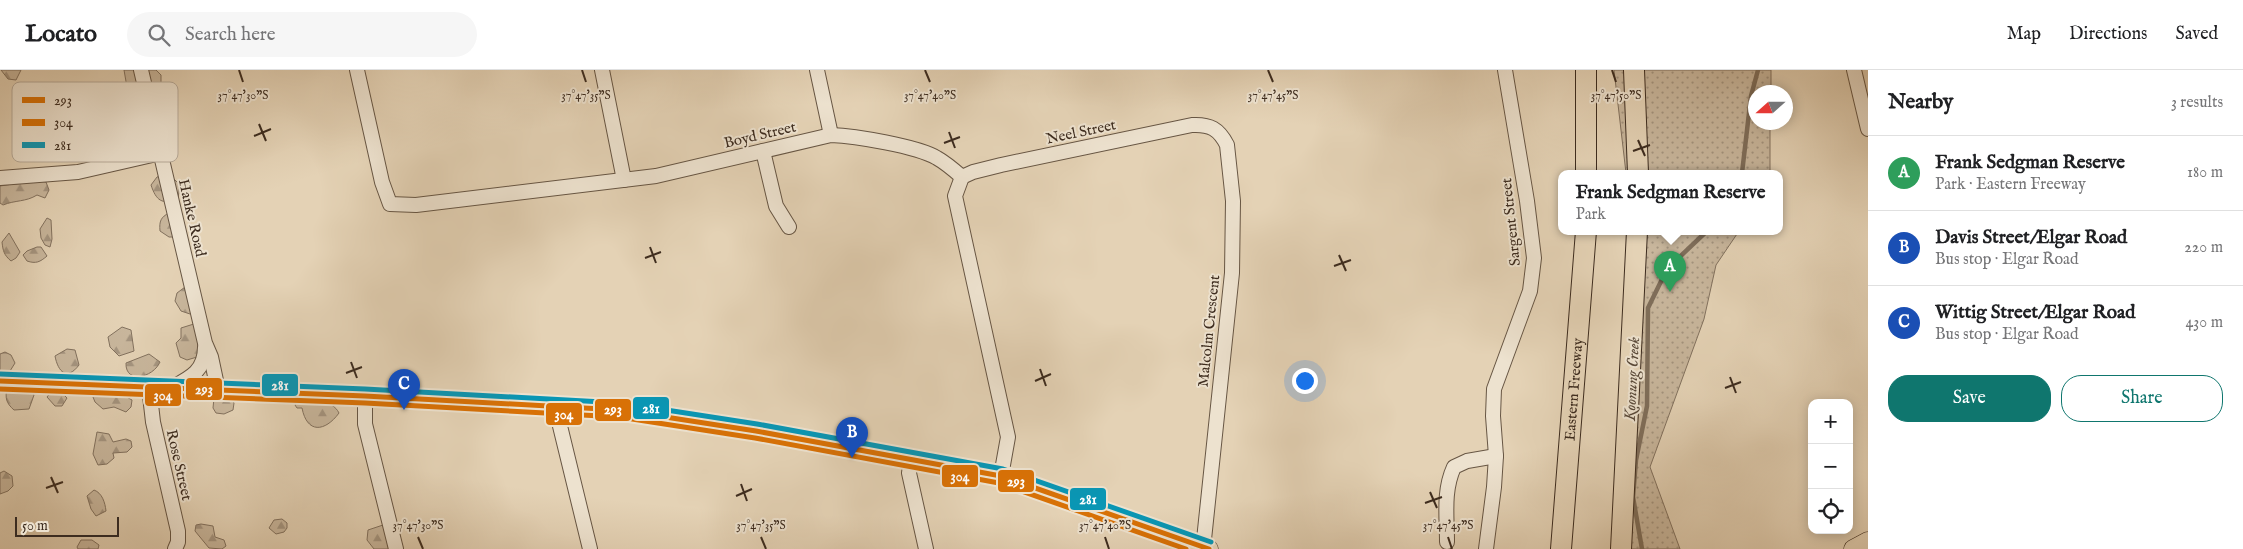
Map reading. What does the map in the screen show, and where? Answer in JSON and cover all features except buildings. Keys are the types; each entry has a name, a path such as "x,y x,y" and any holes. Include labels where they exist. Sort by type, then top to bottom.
{"highway":[{"path":"1586,70 1586,170"},
{"path":"1634,70 1638,170"},
{"name":"Eastern Freeway","path":"1561,549 1586,235"},
{"path":"1620,549 1637,235"}],"main road":[{"path":"0,381 365,396 620,410 756,431 1001,476 1205,548"},
{"path":"1853,549 1868,541"}],"street":[{"name":"Boyd Street","path":"357,70 382,182 390,204 416,205 656,176 831,135 856,136 924,153 936,158 962,177"},
{"path":"602,70 624,180"},
{"path":"817,70 831,135"},
{"name":"Sargent Street","path":"1486,549 1490,528 1496,456 1492,416 1494,389 1530,291 1534,258 1527,201 1505,70"},
{"path":"1854,70 1868,129"},
{"name":"Neel Street","path":"962,177 973,172 1001,165 1192,125 1209,126"},
{"name":"Malcolm Crescent","path":"1205,548 1232,273 1233,236 1233,201 1227,145 1216,129 1209,126"},
{"path":"763,151 779,215 789,227"},
{"path":"0,178 78,172 122,162"},
{"name":"Hanke Road","path":"163,162 204,343 204,357 198,370 192,377 171,388"},
{"path":"962,177 955,196 1008,437 1001,476"},
{"name":"Hanke Road","path":"204,343 211,357 218,390"},
{"name":"Rose Street","path":"149,387 153,422 178,531 178,542 175,549"},
{"path":"365,396 365,424 396,549"},
{"path":"558,406 560,426 590,549"},
{"path":"1447,542 1447,490 1448,480 1454,467 1466,461 1496,456"},
{"path":"911,459 909,473 926,549"}],"green space":[{"path":"1,70 21,70 16,80 8,79"},
{"path":"124,70 156,70 161,75 161,82 126,82"},
{"path":"1614,70 1771,70 1771,85 1748,85 1748,130 1770,130 1770,170 1626,170"},
{"path":"163,175 172,177 180,185 178,198 164,201 160,200 155,194 151,185 157,177"},
{"path":"40,181 46,182 49,190 45,198 37,195 29,199 3,205 0,203 0,186"},
{"path":"169,213 176,237 169,237 160,231 161,220"},
{"path":"47,218 51,220 52,239 50,247 45,245 41,238 40,229"},
{"path":"9,233 20,252 11,261 4,253 2,242"},
{"path":"1630,235 1736,235 1716,265 1704,319 1650,467 1680,549 1621,549"},
{"path":"37,247 41,247 47,256 38,262 27,261 23,255"},
{"path":"185,287 195,309 190,314 181,311 175,301 177,293"},
{"path":"197,323 202,343 197,357 187,360 180,357 176,343 181,338 181,328"},
{"path":"122,327 131,330 134,351 119,356 110,347 108,337"},
{"path":"67,349 75,350 79,365 71,373 61,370 55,356"},
{"path":"5,352 11,355 15,363 7,373 0,372 0,354"},
{"path":"149,354 160,362 152,372 140,376 130,374 126,363"},
{"path":"29,386 34,395 29,409 14,410 7,400 7,388"},
{"path":"112,389 132,400 131,407 126,412 114,407 103,409 95,402 93,397 100,390"},
{"path":"59,390 67,398 62,406 55,406 47,397 52,391"},
{"path":"214,398 231,398 234,403 233,410 224,414 216,413 213,408"},
{"path":"299,399 327,403 336,408 339,413 322,427 312,426 304,416 302,408 297,408 295,405"},
{"path":"97,432 109,434 113,442 126,439 131,441 132,447 127,452 113,453 114,458 107,464 98,465 93,454"},
{"path":"4,471 12,476 13,486 8,491 0,494 0,473"},
{"path":"94,490 103,498 106,511 96,516 91,509 87,496"},
{"path":"282,519 287,523 287,528 284,532 276,534 269,528 274,520"},
{"path":"196,525 213,526 215,537 224,540 226,546 222,549 209,548 195,531"},
{"path":"383,525 390,549 374,549 367,540 368,530"},
{"path":"81,540 92,540 99,545 98,549 78,549 77,547"}],"waterway":[{"name":"Koonung Creek","path":"1742,170 1751,96 1758,70"},
{"name":"Koonung Creek","path":"1642,549 1633,497 1636,460 1647,406 1648,308 1667,269 1703,235"}],"transit line":[{"name":"281","path":"0,374 365,389 621,403 757,424 1003,469 1211,542"},
{"name":"293","path":"0,381 365,396 620,410 756,431 1001,476 1209,549"},
{"name":"304","path":"0,389 365,403 619,417 755,438 999,483 1186,549"}],"place":[{"name":"Frank Sedgman Reserve","path":"1670,292"},
{"name":"Wittig Street/Elgar Road","path":"404,410"},
{"name":"Davis Street/Elgar Road","path":"852,458"}]}
